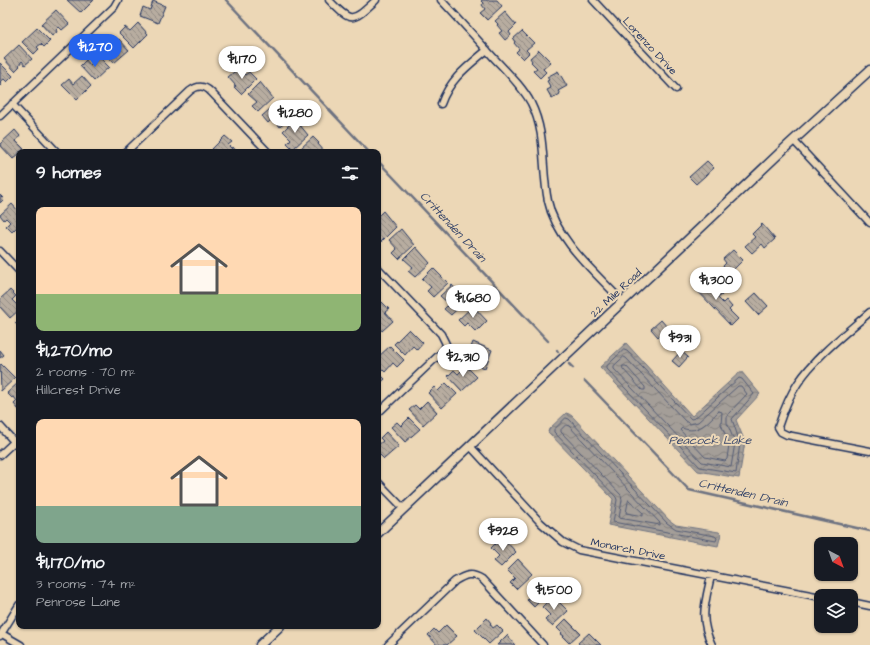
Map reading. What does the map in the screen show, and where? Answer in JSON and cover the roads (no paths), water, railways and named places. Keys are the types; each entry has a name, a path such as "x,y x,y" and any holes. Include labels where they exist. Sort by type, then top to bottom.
{"street":[{"path":"0,116 114,7 118,0"},
{"path":"329,0 342,14 352,18 358,16 376,0"},
{"path":"441,0 520,86 530,102 536,114 542,139 544,175 548,202 557,226 572,247 623,302"},
{"name":"Lorenzo Drive","path":"594,1 676,88"},
{"path":"441,104 445,92 456,76 487,50"},
{"name":"22 Mile Road","path":"381,531 793,140 870,70"},
{"path":"129,149 190,91 200,86 207,88 265,149"},
{"path":"12,104 54,149"},
{"path":"793,140 870,223"},
{"path":"0,251 16,268"},
{"path":"381,271 441,334 446,344 444,350 381,410"},
{"path":"870,312 833,345 807,371 797,384 785,408 778,427 781,432 788,435 870,451"},
{"path":"0,426 15,441 0,455"},
{"name":"Monarch Drive","path":"470,446 541,523 563,542 579,550 814,596"},
{"path":"381,485 404,509"},
{"path":"388,645 455,581 470,574 482,579 543,645"},
{"path":"711,576 704,609 705,625 712,645"},
{"path":"858,603 870,606"},
{"path":"16,610 1,635 21,645"},
{"path":"260,645 277,629"}],"water":[{"name":"Peacock Lake","path":"626,343 692,416 741,371 760,394 736,420 745,442 739,478 698,471 600,367"},
{"path":"566,413 572,416 669,520 676,525 719,532 721,534 718,546 608,525 613,499 548,432 549,429"}],"waterway":[{"name":"Crittenden Drain","path":"226,0 366,149"},
{"name":"Crittenden Drain","path":"381,164 548,341"},
{"name":"Crittenden Drain","path":"569,364 573,368"},
{"name":"Crittenden Drain","path":"585,381 689,490 870,531"}]}
